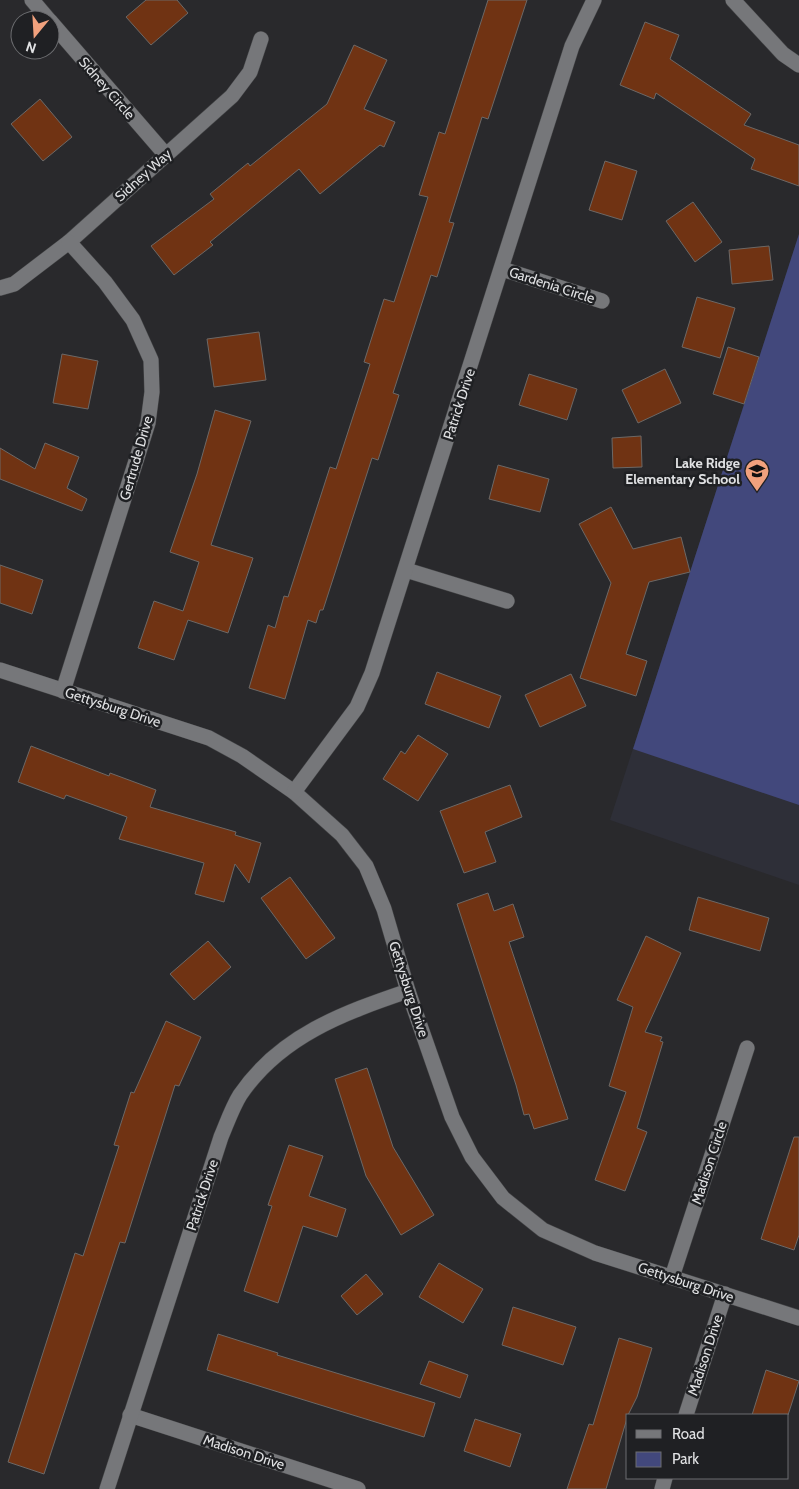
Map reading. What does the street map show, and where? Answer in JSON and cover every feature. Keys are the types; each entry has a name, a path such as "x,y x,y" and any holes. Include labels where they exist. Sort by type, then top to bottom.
{"street":[{"name":"Sidney Circle","path":"32,0 41,10"},
{"name":"Patrick Drive","path":"294,792 357,707 372,674 572,46 594,0"},
{"path":"734,0 783,54 799,64"},
{"name":"Sidney Circle","path":"60,32 165,154"},
{"name":"Sidney Way","path":"0,288 14,284 69,242 232,96 250,72 261,39"},
{"name":"Gertrude Drive","path":"63,691 148,422 152,392 151,360 133,320 105,282 69,242"},
{"name":"Gardenia Circle","path":"502,269 602,301"},
{"path":"406,570 507,601"},
{"name":"Gettysburg Drive","path":"0,670 209,738 242,756 294,792 342,835 366,866 384,909 408,991 452,1117 472,1157 503,1198 543,1230 595,1254 799,1318"},
{"name":"Patrick Drive","path":"107,1489 221,1137 239,1097 259,1070 285,1046 314,1027 360,1007 408,991"},
{"name":"Madison Circle","path":"672,1277 747,1048"},
{"name":"Madison Drive","path":"686,1414 724,1294"},
{"name":"Madison Drive","path":"130,1414 358,1489"}],"shaded area":[{"name":"Lake Ridge Elementary School","path":"799,234 799,885 610,820"}],"green space":[{"name":"Lake Ridge Elementary School","path":"799,234 799,805 633,749"}],"building":[{"path":"146,0 177,0 188,13 151,45 126,17"},
{"path":"488,0 527,0 488,119 482,117 449,222 454,223 437,277 431,275 393,393 399,395 378,460 372,458 323,610 320,610 316,623 308,620 285,699 249,688 268,625 275,628 284,596 288,597 330,467 336,469 370,364 364,362 384,299 394,302 428,197 419,195 439,132 445,134"},
{"path":"645,22 679,35 670,59 751,114 744,125 799,145 799,186 751,169 755,159 656,93 654,99 620,85"},
{"path":"354,45 387,60 364,109 395,122 384,147 380,145 320,194 299,169 210,242 213,245 174,275 151,246 214,199 210,194 248,163 250,166 327,104"},
{"path":"40,99 72,137 43,161 11,124"},
{"path":"605,161 637,171 622,220 589,210"},
{"path":"693,202 722,242 695,262 666,221"},
{"path":"769,246 773,280 732,284 729,250"},
{"path":"697,297 735,308 720,358 682,347"},
{"path":"259,332 266,380 214,387 207,339"},
{"path":"728,347 759,357 744,404 713,394"},
{"path":"62,354 98,361 88,409 53,403"},
{"path":"665,369 681,403 638,423 622,390"},
{"path":"529,374 577,389 567,420 519,405"},
{"path":"215,410 251,421 211,545 253,558 228,633 188,620 174,660 138,648 154,601 183,611 199,562 170,552 197,474"},
{"path":"641,436 642,467 613,468 612,438"},
{"path":"45,443 79,457 67,488 87,499 82,511 0,479 0,448 35,469"},
{"path":"498,465 549,479 540,512 489,499"},
{"path":"611,507 633,549 681,537 690,572 649,582 626,654 647,661 636,696 580,678 611,583 579,524"},
{"path":"0,565 43,580 32,614 0,603"},
{"path":"437,672 501,696 489,728 425,704"},
{"path":"571,674 586,706 540,727 525,695"},
{"path":"418,735 448,754 418,801 383,779 401,751 405,754"},
{"path":"31,746 109,776 110,773 156,790 150,807 236,832 235,835 261,843 249,883 235,864 224,902 195,894 204,863 119,839 127,817 66,795 64,799 18,782"},
{"path":"510,785 522,817 485,832 496,862 464,873 440,811"},
{"path":"290,877 335,938 306,959 261,898"},
{"path":"488,893 494,911 513,904 524,937 509,942 568,1119 534,1129 529,1114 524,1115 457,904"},
{"path":"698,897 769,918 760,951 689,930"},
{"path":"646,936 681,953 645,1032 662,1037 660,1041 663,1042 637,1128 647,1132 625,1191 595,1180 626,1092 609,1086 633,1007 617,1000"},
{"path":"208,941 231,967 194,1000 170,974"},
{"path":"166,1021 201,1037 179,1086 175,1085 125,1243 120,1242 44,1474 8,1462 75,1253 83,1256 119,1146 114,1145 131,1092 134,1093"},
{"path":"367,1068 393,1147 434,1215 401,1235 366,1176 335,1079"},
{"path":"794,1137 799,1137 799,1235 794,1250 761,1239"},
{"path":"289,1145 323,1156 309,1196 346,1209 337,1237 303,1226 278,1303 244,1291 272,1206 268,1205"},
{"path":"439,1263 483,1289 463,1323 419,1297"},
{"path":"366,1274 383,1294 357,1315 341,1296"},
{"path":"513,1307 576,1327 563,1365 502,1345"},
{"path":"218,1334 278,1353 277,1355 435,1403 424,1437 207,1370"},
{"path":"619,1338 652,1348 637,1397 628,1414 626,1414 626,1422 606,1489 567,1489 589,1424 593,1425"},
{"path":"429,1361 468,1375 460,1398 420,1384"},
{"path":"766,1370 799,1381 788,1414 752,1414"},
{"path":"475,1419 521,1434 510,1467 464,1451"}],"place":[{"name":"Lake Ridge Elementary School","path":"757,492"}]}
